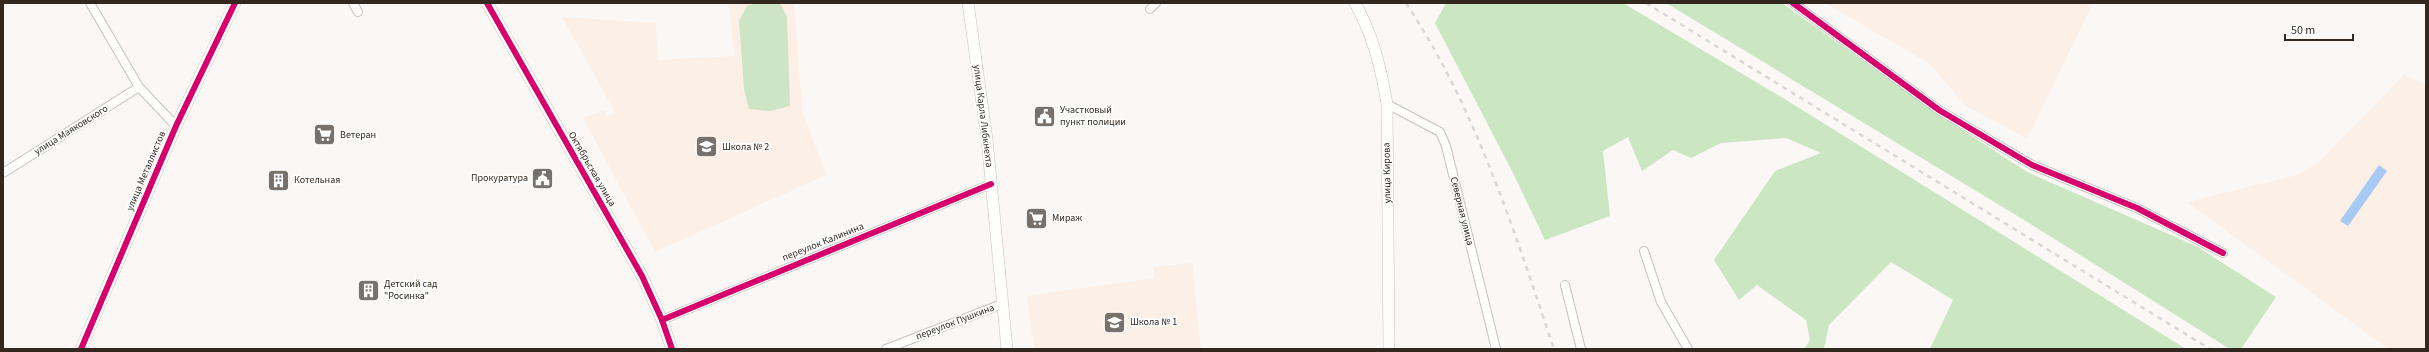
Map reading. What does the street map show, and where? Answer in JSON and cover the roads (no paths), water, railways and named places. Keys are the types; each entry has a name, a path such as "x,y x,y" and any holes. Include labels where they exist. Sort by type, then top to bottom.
{"street":[{"path":"90,3 139,87 176,126"},
{"name":"улица Металлистов","path":"81,349 176,126 235,3"},
{"path":"353,3 358,12"},
{"name":"Октябрьская улица","path":"487,3 642,276 662,320 672,349"},
{"name":"улица Карла Либкнехта","path":"968,3 991,184 1007,349"},
{"name":"улица Кирова","path":"1355,3 1374,42 1387,104 1390,349"},
{"path":"1793,3 1939,110 2032,165 2137,208 2223,253"},
{"name":"улица Маяковского","path":"3,173 139,87"},
{"name":"Северная улица","path":"1387,104 1440,132 1446,146 1496,349"},
{"name":"переулок Калинина","path":"662,320 991,184"},
{"path":"1644,251 1661,302 1688,349"},
{"path":"1565,285 1581,349"},
{"name":"переулок Пушкина","path":"886,349 1002,304"}],"water":[{"path":"2379,165 2387,171 2348,226 2340,221"}],"railway":[{"path":"1406,3 1431,43 1473,128 1508,215 1554,349"},
{"path":"1646,3 2210,349"}],"place":[{"name":"Участковый пункт полиции","path":"1044,116"},
{"name":"Ветеран","path":"324,135"},
{"name":"Школа № 2","path":"707,147"},
{"name":"Прокуратура","path":"543,178"},
{"name":"Котельная","path":"279,180"},
{"name":"Мираж","path":"1037,218"},
{"name":"Детский сад \"Росинка\"","path":"369,290"},
{"name":"Школа № 1","path":"1114,322"}]}
